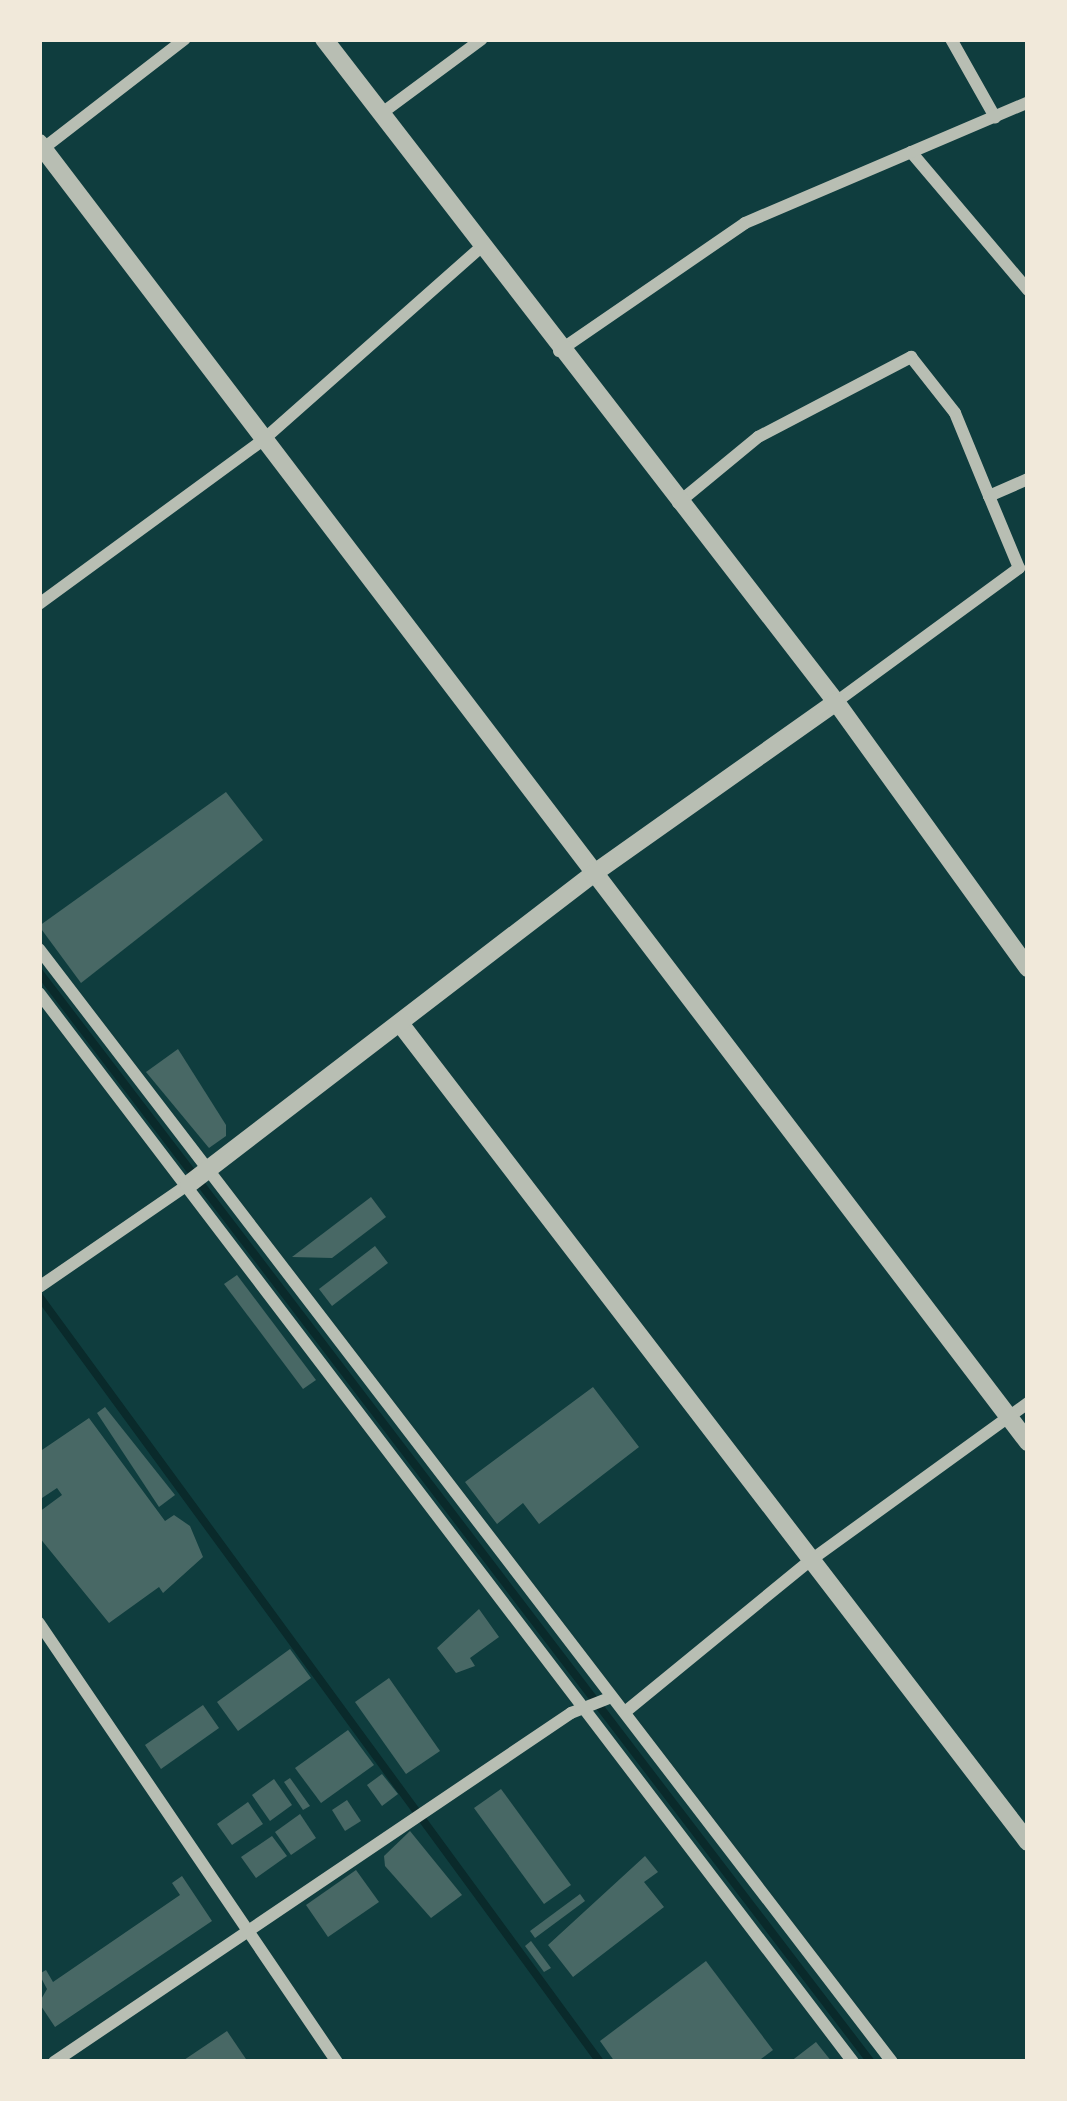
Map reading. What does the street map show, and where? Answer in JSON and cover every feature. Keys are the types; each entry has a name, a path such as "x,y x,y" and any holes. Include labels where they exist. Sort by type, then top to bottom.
{"street":[{"path":"185,39 40,148 1028,1442"},
{"path":"324,39 676,503 836,702 1028,968"},
{"path":"382,113 482,39"},
{"path":"951,39 994,117"},
{"path":"559,351 746,223 1028,102"},
{"path":"911,152 1028,290"},
{"path":"39,604 263,440 481,247"},
{"path":"44,1284 212,1168 402,1026 593,874 1023,574 955,413 910,357 758,437 676,503"},
{"path":"989,496 1028,479"},
{"path":"39,949 212,1168 609,1698 625,1712 892,2062"},
{"path":"39,993 189,1184 853,2062"},
{"path":"402,1026 1028,1842"},
{"path":"625,1712 811,1560 1028,1402"},
{"path":"39,1623 337,2062"},
{"path":"54,2062 247,1930 586,1708 609,1698"}],"building":[{"path":"226,792 263,840 81,983 39,926"},
{"path":"178,1049 226,1125 226,1136 209,1148 146,1072"},
{"path":"371,1197 386,1217 332,1258 292,1257"},
{"path":"375,1246 388,1263 332,1306 319,1289"},
{"path":"237,1275 316,1380 303,1389 224,1284"},
{"path":"593,1387 639,1447 539,1524 523,1503 497,1524 465,1482"},
{"path":"105,1407 175,1495 159,1507 97,1413"},
{"path":"89,1418 165,1521 174,1515 190,1526 203,1557 163,1593 159,1587 109,1623 39,1537 39,1512 62,1495 57,1488 39,1500 39,1452"},
{"path":"479,1609 499,1637 470,1658 475,1666 456,1673 437,1648"},
{"path":"290,1649 311,1678 238,1731 217,1702"},
{"path":"389,1678 440,1751 406,1774 355,1702"},
{"path":"203,1705 219,1728 161,1769 145,1745"},
{"path":"348,1730 374,1765 321,1803 295,1768"},
{"path":"382,1774 398,1794 382,1806 367,1785"},
{"path":"290,1778 310,1806 303,1810 284,1782"},
{"path":"274,1779 292,1805 270,1821 252,1795"},
{"path":"501,1789 571,1885 544,1904 474,1808"},
{"path":"347,1800 361,1821 345,1831 332,1810"},
{"path":"248,1802 263,1824 232,1845 217,1824"},
{"path":"300,1814 316,1838 291,1855 275,1832"},
{"path":"410,1831 462,1895 431,1918 385,1866 384,1856"},
{"path":"272,1836 287,1856 256,1878 241,1857"},
{"path":"645,1856 658,1872 644,1882 664,1907 573,1977 548,1945"},
{"path":"356,1870 379,1902 328,1937 306,1905"},
{"path":"182,1876 212,1921 55,2027 39,2003 47,1989 39,1974 46,1970 53,1982 180,1895 172,1883"},
{"path":"580,1894 585,1901 535,1938 530,1931"},
{"path":"531,1941 551,1968 544,1972 525,1946"},
{"path":"706,1961 773,2050 757,2062 615,2062 600,2041"},
{"path":"227,2031 248,2062 181,2062"},
{"path":"816,2042 832,2062 790,2062"}],"waterway":[{"path":"39,972 871,2062"},
{"path":"39,1296 600,2062"}]}
